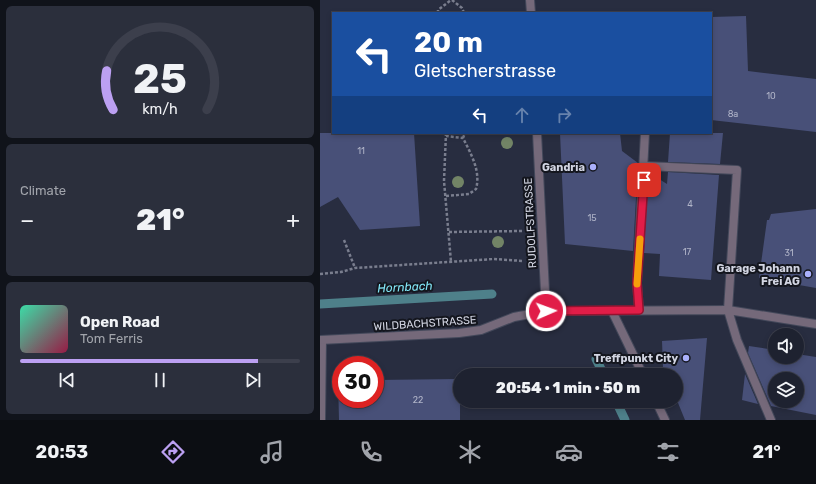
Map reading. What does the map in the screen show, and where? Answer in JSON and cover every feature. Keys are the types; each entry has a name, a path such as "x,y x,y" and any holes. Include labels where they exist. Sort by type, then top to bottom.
{"street":[{"path":"530,0 531,12"},
{"name":"RUDOLFSTRASSE","path":"537,134 546,311"},
{"path":"639,310 637,283 645,166 645,134"},
{"path":"645,166 737,170 728,310 737,340 770,420"},
{"name":"WILDBACHSTRASSE","path":"321,340 459,333 482,330 514,317 546,311 728,310 816,324"},
{"path":"612,311 640,368"},
{"path":"321,340 321,420"},
{"path":"660,408 666,420"}],"path":[{"path":"438,12 438,10 452,0 462,8 464,12"},
{"path":"451,262 444,181 446,134 463,138"},
{"path":"446,196 469,194 476,189 478,180 474,162 463,138 465,134"},
{"path":"449,232 522,231"},
{"path":"344,240 355,268"},
{"path":"320,274 341,272 355,268 494,259 523,261"}],"building":[{"path":"746,16 748,71 816,79 816,132 712,120 712,17"},
{"path":"320,133 414,134 420,226 360,230 338,197 320,207"},
{"path":"723,133 720,164 668,162 670,134"},
{"path":"560,134 620,134 622,151 638,163 633,251 565,244"},
{"path":"648,172 667,184 668,172 719,175 711,280 659,276 660,254 644,253"},
{"path":"816,209 816,288 759,278 767,220 769,220 771,214"},
{"name":"Treffpunkt City","path":"707,338 700,420 685,420 680,408 683,408 683,368 663,368 662,341"},
{"path":"749,346 768,349 768,364 804,364 804,355 816,357 816,415 781,408 804,408 804,372 768,372 768,399 748,353"},
{"path":"745,374 758,404 742,400"},
{"path":"453,379 453,408 460,408 460,420 339,420 339,408 384,408 384,380"}],"waterway":[{"name":"Hornbach","path":"320,304 492,294"},
{"name":"Hornbach","path":"596,359 600,368"},
{"name":"Hornbach","path":"619,408 625,420"}],"slow traffic":[{"path":"637,284 640,239"}],"place":[{"name":"Gandria","path":"593,167"},
{"name":"Garage Johann Frei AG","path":"808,274"},
{"name":"Treffpunkt City","path":"686,358"}],"route":[{"path":"546,311 639,310 637,283 644,180"}]}
